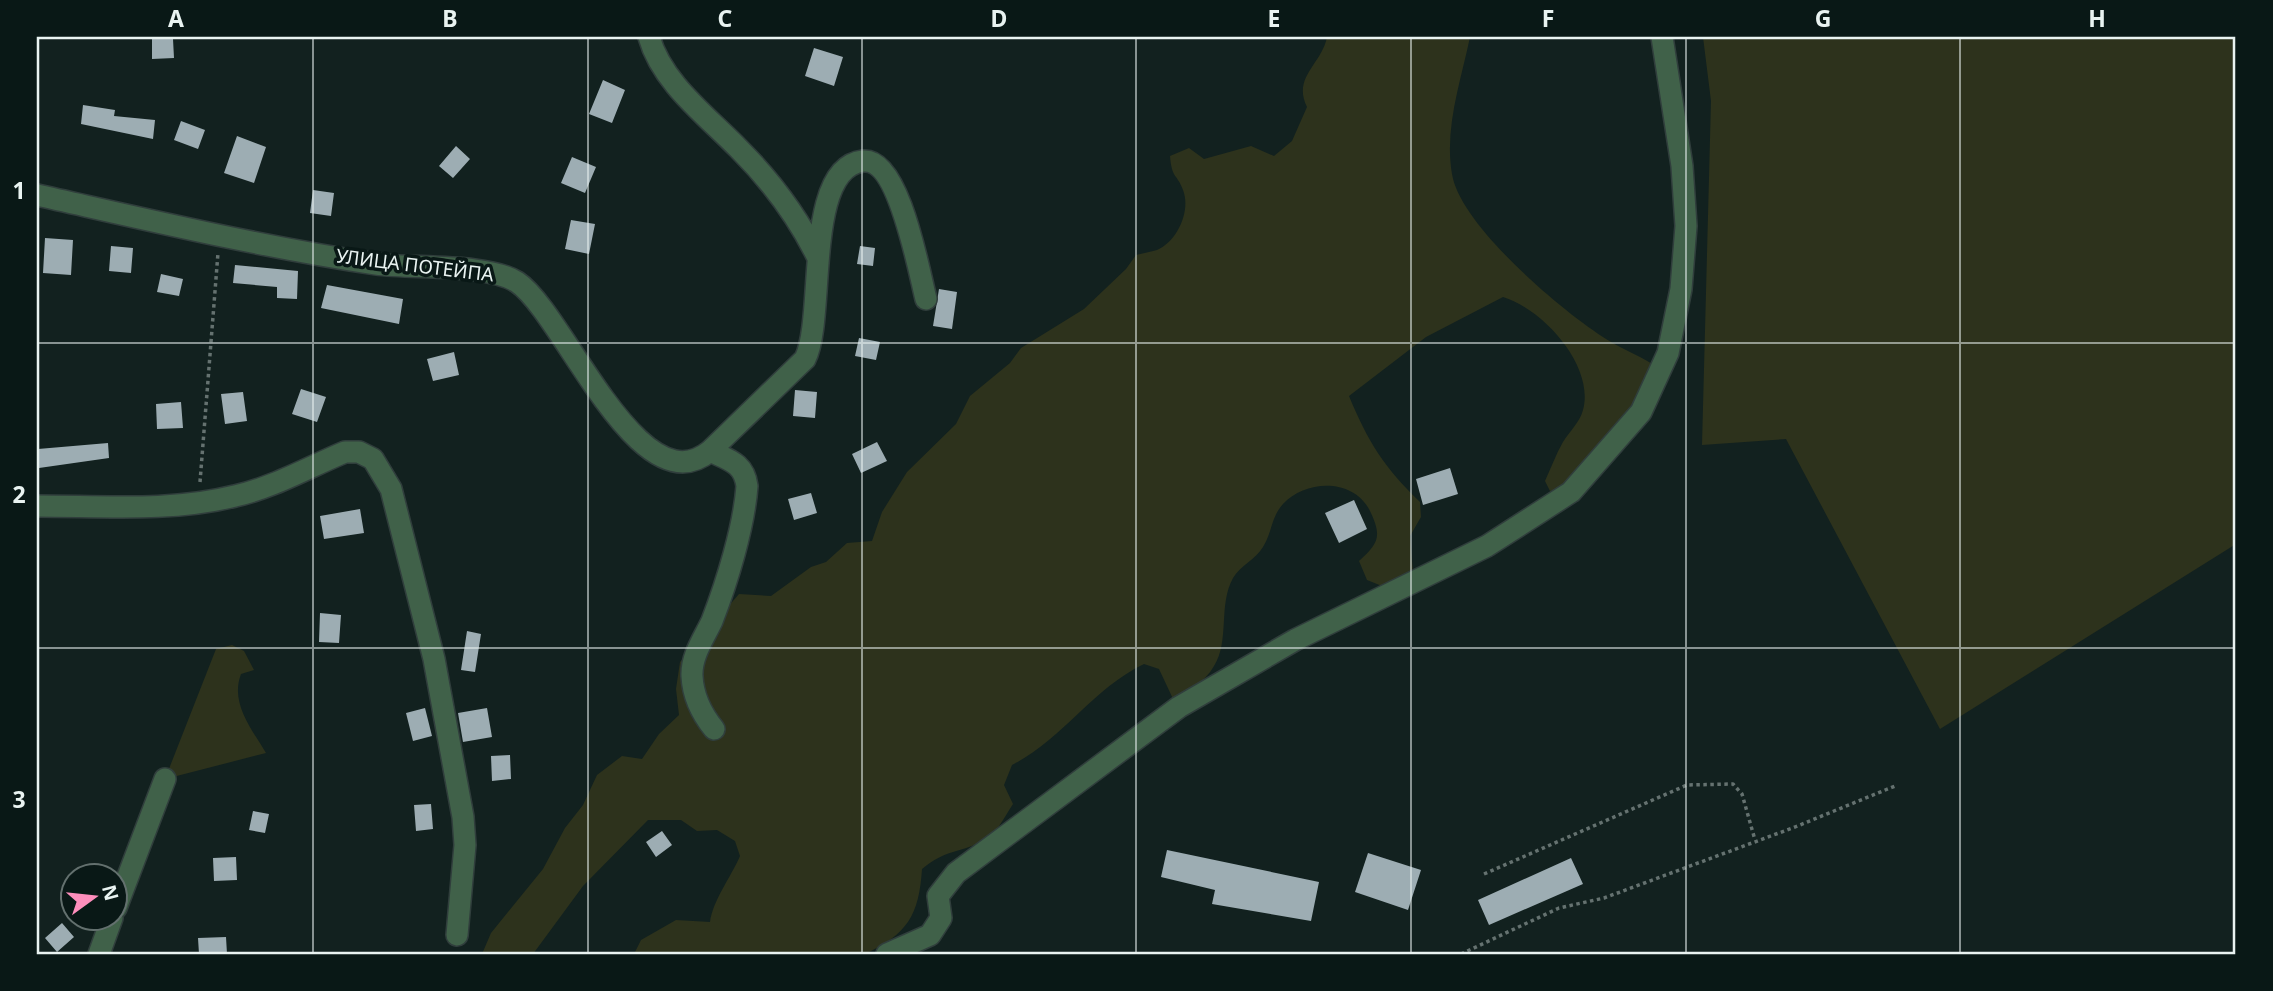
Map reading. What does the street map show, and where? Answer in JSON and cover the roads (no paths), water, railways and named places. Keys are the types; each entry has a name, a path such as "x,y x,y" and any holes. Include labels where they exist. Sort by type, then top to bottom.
{"street":[{"path":"649,37 653,50 697,109 740,149 802,224 818,258"},
{"path":"887,954 930,935 941,918 938,896 956,873 1179,707 1283,645 1487,546 1508,533 1572,492 1641,412 1668,353 1681,289 1686,226 1682,166 1661,37"},
{"path":"714,729 702,715 694,695 692,673 696,653 724,585 747,486 745,472 736,463 710,451 806,359 814,343 818,258 836,177 851,163 868,160 884,170 899,196 926,299"},
{"name":"УЛИЦА ПОТЕЙПА","path":"37,195 220,235 378,264 497,273 517,283 541,306 610,407 648,449 665,459 682,463 699,461 710,451"},
{"path":"37,506 132,506 199,502 238,496 345,452 373,458 382,469 391,489 434,659 459,788 465,845 457,935"},
{"path":"130,871 165,779"},
{"path":"99,954 107,932"}]}
